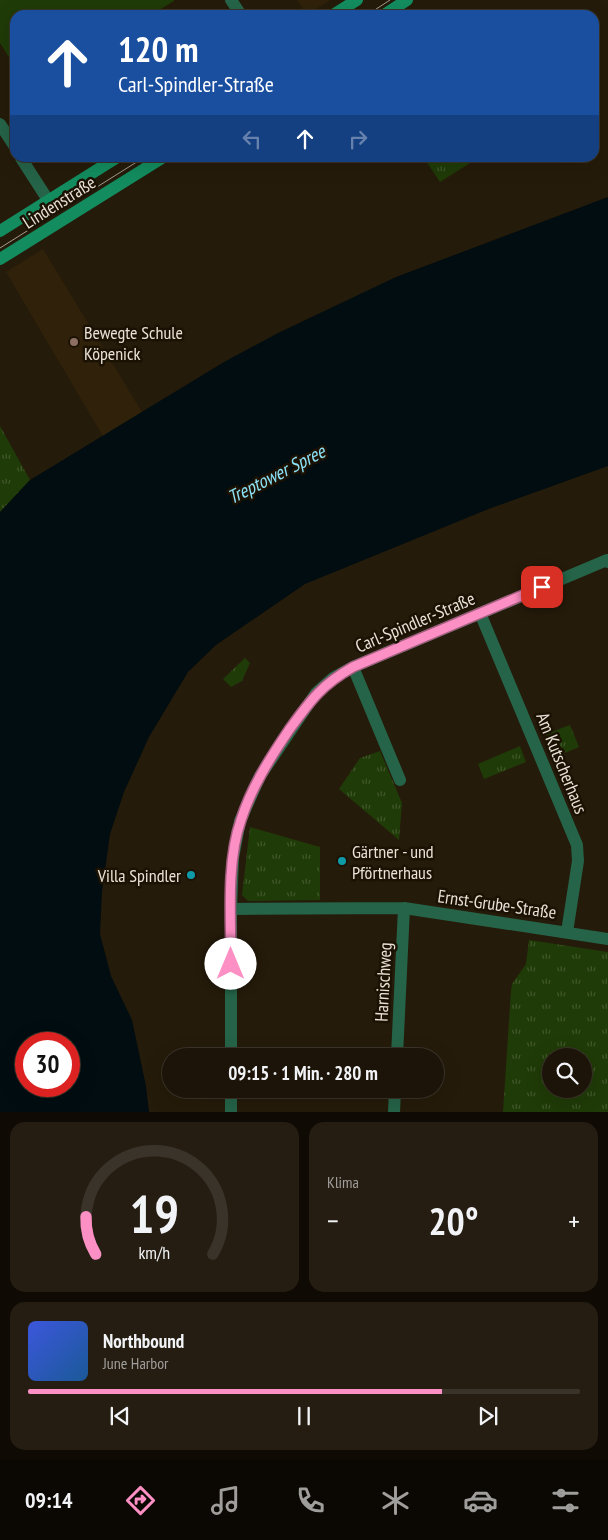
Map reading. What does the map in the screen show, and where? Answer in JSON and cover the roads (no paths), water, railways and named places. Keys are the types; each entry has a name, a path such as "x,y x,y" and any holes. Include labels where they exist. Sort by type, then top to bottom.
{"main road":[{"path":"341,10 356,0"},
{"path":"392,10 407,0"},
{"name":"Lindenstraße","path":"0,231 110,162"},
{"name":"Lindenstraße","path":"0,259 156,162"}],"street":[{"path":"0,124 10,140"},
{"path":"24,162 48,200"},
{"name":"Carl-Spindler-Straße","path":"231,1048 231,909 234,858 240,821 260,776 316,693 333,678 353,667 607,560 608,562"},
{"name":"Am Kutscherhaus","path":"480,613 577,845 578,861 567,932"},
{"path":"353,667 400,780"},
{"name":"Ernst-Grube-Straße","path":"231,909 404,908 608,939"},
{"name":"Harnischweg","path":"397,1048 404,908"},
{"path":"231,1098 231,1112"},
{"path":"394,1112 395,1098"}],"water":[{"name":"Treptower Spree","path":"608,197 608,466 491,508 305,584 216,645 188,672 149,737 124,792 110,834 102,892 100,934 111,976 132,1020 146,1086 149,1112 0,1112 0,512 30,480 224,362 278,333 396,277"}],"tram line":[{"path":"375,10 390,0"},
{"path":"0,248 137,162"}],"place":[{"name":"Bewegte Schule Köpenick","path":"74,342"},
{"name":"Gärtner - und Pförtnerhaus","path":"342,861"},
{"name":"Villa Spindler","path":"191,875"}]}
